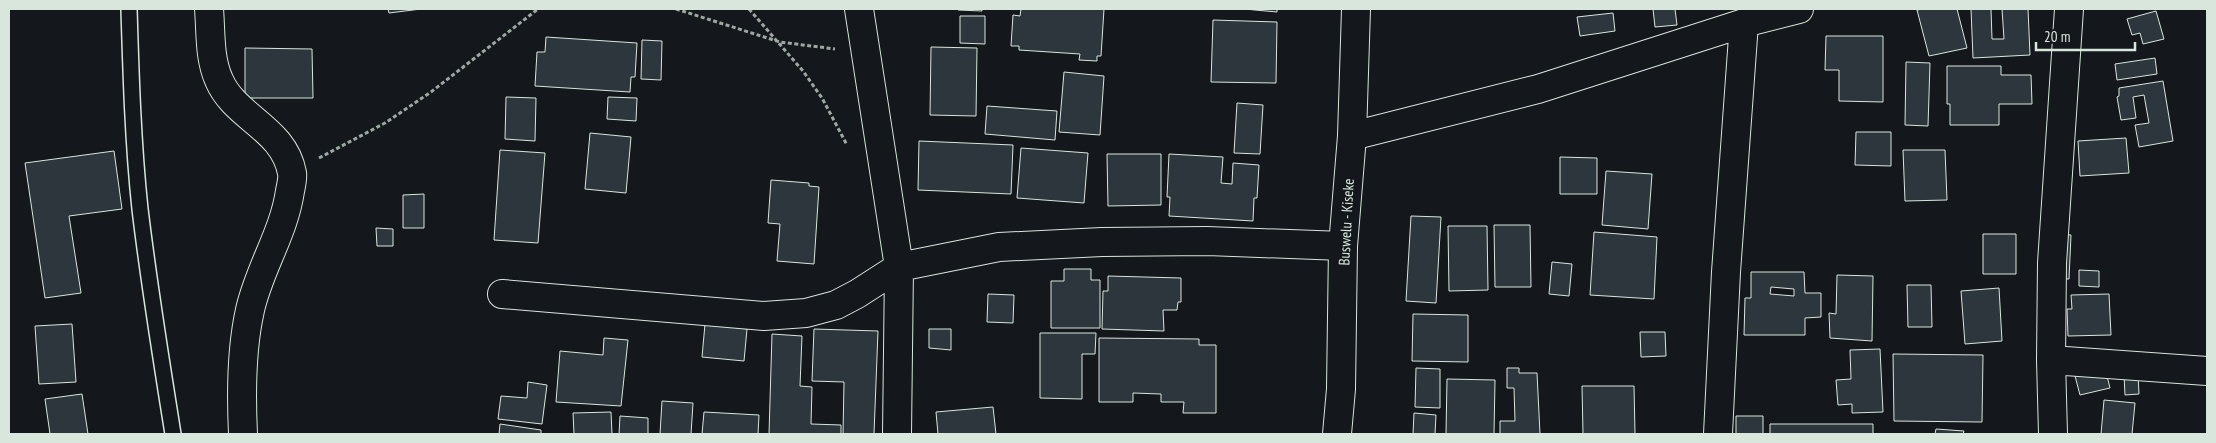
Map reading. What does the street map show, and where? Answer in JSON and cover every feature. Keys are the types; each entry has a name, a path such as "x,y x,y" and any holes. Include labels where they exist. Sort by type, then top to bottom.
{"street":[{"path":"209,9 212,56 218,80 229,97 274,136 284,148 292,174 288,203 250,308 244,350 243,434"},
{"path":"859,9 898,267 897,434"},
{"name":"Buswelu - Kiseke","path":"1337,434 1341,389 1343,246 1352,136 1356,9"},
{"path":"1352,136 1538,89 1744,23 1799,9"},
{"path":"2053,434 2051,360 2052,263 2069,9"},
{"path":"1718,434 1726,272 1744,23"},
{"path":"502,294 764,316 806,313 836,305 857,294 898,267 1008,246 1102,242 1207,241 1343,246"},
{"path":"2051,360 2207,371"}],"lane":[{"path":"129,9 132,102 140,208 153,310 173,434"}],"path":[{"path":"292,174 386,122 424,97 538,9"},
{"path":"676,9 780,42 821,48 866,50"},
{"path":"749,9 803,70 822,98 848,147"}],"building":[{"path":"388,9 421,9 389,13"},
{"path":"982,9 982,11 958,10"},
{"path":"1021,9 1104,9 1101,56 1097,56 1097,61 1079,60 1080,54 1019,50 1019,46 1011,46 1013,15 1020,16"},
{"path":"1244,9 1277,9 1277,12"},
{"path":"1653,9 1675,9 1677,25 1655,27"},
{"path":"1957,9 1967,48 1929,56 1917,10"},
{"path":"1971,9 1991,9 1992,39 2004,39 2002,9 2028,9 2030,55 1973,58"},
{"path":"2156,11 2164,39 2143,44 2140,33 2132,35 2127,19"},
{"path":"1613,13 1615,31 1580,36 1577,17"},
{"path":"960,16 985,16 985,44 960,43"},
{"path":"1213,20 1277,22 1276,83 1211,82"},
{"path":"1826,36 1883,36 1883,102 1839,101 1839,70 1825,70"},
{"path":"546,37 637,43 635,77 631,77 630,92 535,86 537,52 545,52"},
{"path":"642,40 662,41 661,80 641,79"},
{"path":"931,47 977,48 976,116 930,115"},
{"path":"245,48 312,49 313,98 245,98"},
{"path":"2155,58 2157,74 2117,80 2115,64"},
{"path":"1906,62 1930,63 1928,126 1905,125"},
{"path":"1947,66 2001,66 2001,75 2031,75 2032,104 1999,104 1999,125 1950,125 1950,104 1947,104"},
{"path":"1064,72 1104,76 1100,135 1059,132"},
{"path":"2163,81 2173,141 2139,147 2135,125 2149,123 2144,95 2133,97 2136,118 2121,120 2117,97 2119,96 2119,88"},
{"path":"506,97 536,98 535,141 505,139"},
{"path":"608,97 637,98 636,121 607,119"},
{"path":"1237,103 1263,105 1260,154 1234,153"},
{"path":"987,106 1057,111 1055,140 985,134"},
{"path":"1856,132 1891,132 1891,166 1855,165"},
{"path":"590,133 631,137 626,193 585,189"},
{"path":"2126,138 2129,173 2080,176 2078,141"},
{"path":"919,141 1013,145 1011,194 918,190"},
{"path":"1021,148 1088,153 1084,203 1017,198"},
{"path":"500,150 545,153 538,243 494,240"},
{"path":"1903,150 1945,150 1947,200 1905,201"},
{"path":"114,151 122,209 69,216 81,293 45,298 25,163"},
{"path":"1107,154 1161,154 1161,205 1108,206"},
{"path":"1169,154 1223,157 1221,183 1232,184 1233,163 1259,165 1257,198 1254,198 1253,221 1169,216 1170,197 1167,197"},
{"path":"1560,157 1597,158 1597,194 1560,194"},
{"path":"1606,171 1652,174 1648,229 1602,225"},
{"path":"771,180 809,183 809,186 819,187 814,264 777,261 780,224 768,223"},
{"path":"424,194 424,228 403,228 403,195"},
{"path":"1411,216 1441,217 1436,303 1406,301"},
{"path":"1494,225 1530,225 1531,287 1495,287"},
{"path":"1448,226 1487,226 1488,290 1449,291"},
{"path":"376,228 393,229 393,246 377,246"},
{"path":"1594,232 1657,237 1654,299 1590,295"},
{"path":"1983,234 2016,234 2016,274 1983,274"},
{"path":"2056,234 2071,235 2069,279 2054,278"},
{"path":"1552,262 1572,264 1569,296 1549,294"},
{"path":"1064,269 1091,269 1091,280 1100,280 1100,328 1051,328 1051,281 1064,281"},
{"path":"2079,270 2099,271 2099,287 2079,286"},
{"path":"1751,272 1804,272 1805,293 1821,293 1821,317 1805,318 1805,335 1744,335 1745,298 1751,298","holes":["1771,287 1794,289 1794,296 1770,294"]},
{"path":"1837,275 1873,276 1872,341 1830,338 1829,313 1836,314"},
{"path":"1108,276 1181,278 1181,302 1178,302 1177,310 1163,310 1164,331 1102,329 1103,291 1108,291"},
{"path":"1907,285 1931,285 1932,327 1908,327"},
{"path":"1999,288 2002,341 1965,344 1961,291"},
{"path":"988,294 1014,295 1013,323 987,322"},
{"path":"2109,294 2111,335 2068,336 2067,309 2072,309 2071,295"},
{"path":"1413,314 1468,315 1468,362 1412,361"},
{"path":"72,324 76,382 39,384 35,326"},
{"path":"705,324 747,329 744,361 702,357"},
{"path":"814,329 878,331 874,434 843,434 844,382 812,381"},
{"path":"929,329 951,329 951,350 929,348"},
{"path":"1640,332 1665,332 1666,356 1641,357"},
{"path":"1040,333 1096,333 1095,354 1082,354 1082,399 1040,398"},
{"path":"772,334 802,336 800,386 812,387 811,424 841,425 841,434 769,434"},
{"path":"604,338 628,340 621,406 556,402 560,351 603,355"},
{"path":"1099,338 1199,339 1199,345 1216,345 1216,413 1183,413 1184,402 1161,402 1161,394 1133,393 1133,402 1099,402"},
{"path":"1880,349 1883,412 1852,413 1852,404 1838,405 1836,380 1851,379 1850,350"},
{"path":"1893,354 1983,355 1982,422 1894,421"},
{"path":"1416,368 1440,369 1440,408 1415,407"},
{"path":"1507,368 1519,368 1519,373 1537,373 1540,434 1500,434 1500,421 1515,421 1514,388 1507,388"},
{"path":"2105,368 2110,388 2080,395 2075,376"},
{"path":"2138,374 2139,394 2125,395 2124,375"},
{"path":"1447,379 1495,380 1494,434 1446,434"},
{"path":"528,382 547,385 542,424 498,419 501,396 527,398"},
{"path":"1582,386 1634,386 1635,434 1583,434"},
{"path":"82,394 88,434 50,434 45,399"},
{"path":"2104,400 2135,403 2132,434 2101,434"},
{"path":"662,401 693,403 691,434 660,434"},
{"path":"993,407 996,434 938,434 936,412"},
{"path":"611,412 612,434 574,434 573,413"},
{"path":"704,412 759,415 758,434 702,434"},
{"path":"1414,413 1436,415 1435,434 1413,434"},
{"path":"620,416 648,418 648,434 619,434"},
{"path":"1736,416 1763,416 1763,434 1736,434"},
{"path":"500,424 541,430 541,434 499,434"},
{"path":"1770,424 1873,424 1873,434 1770,434"},
{"path":"1936,429 1964,431 1963,434 1935,434"}]}
